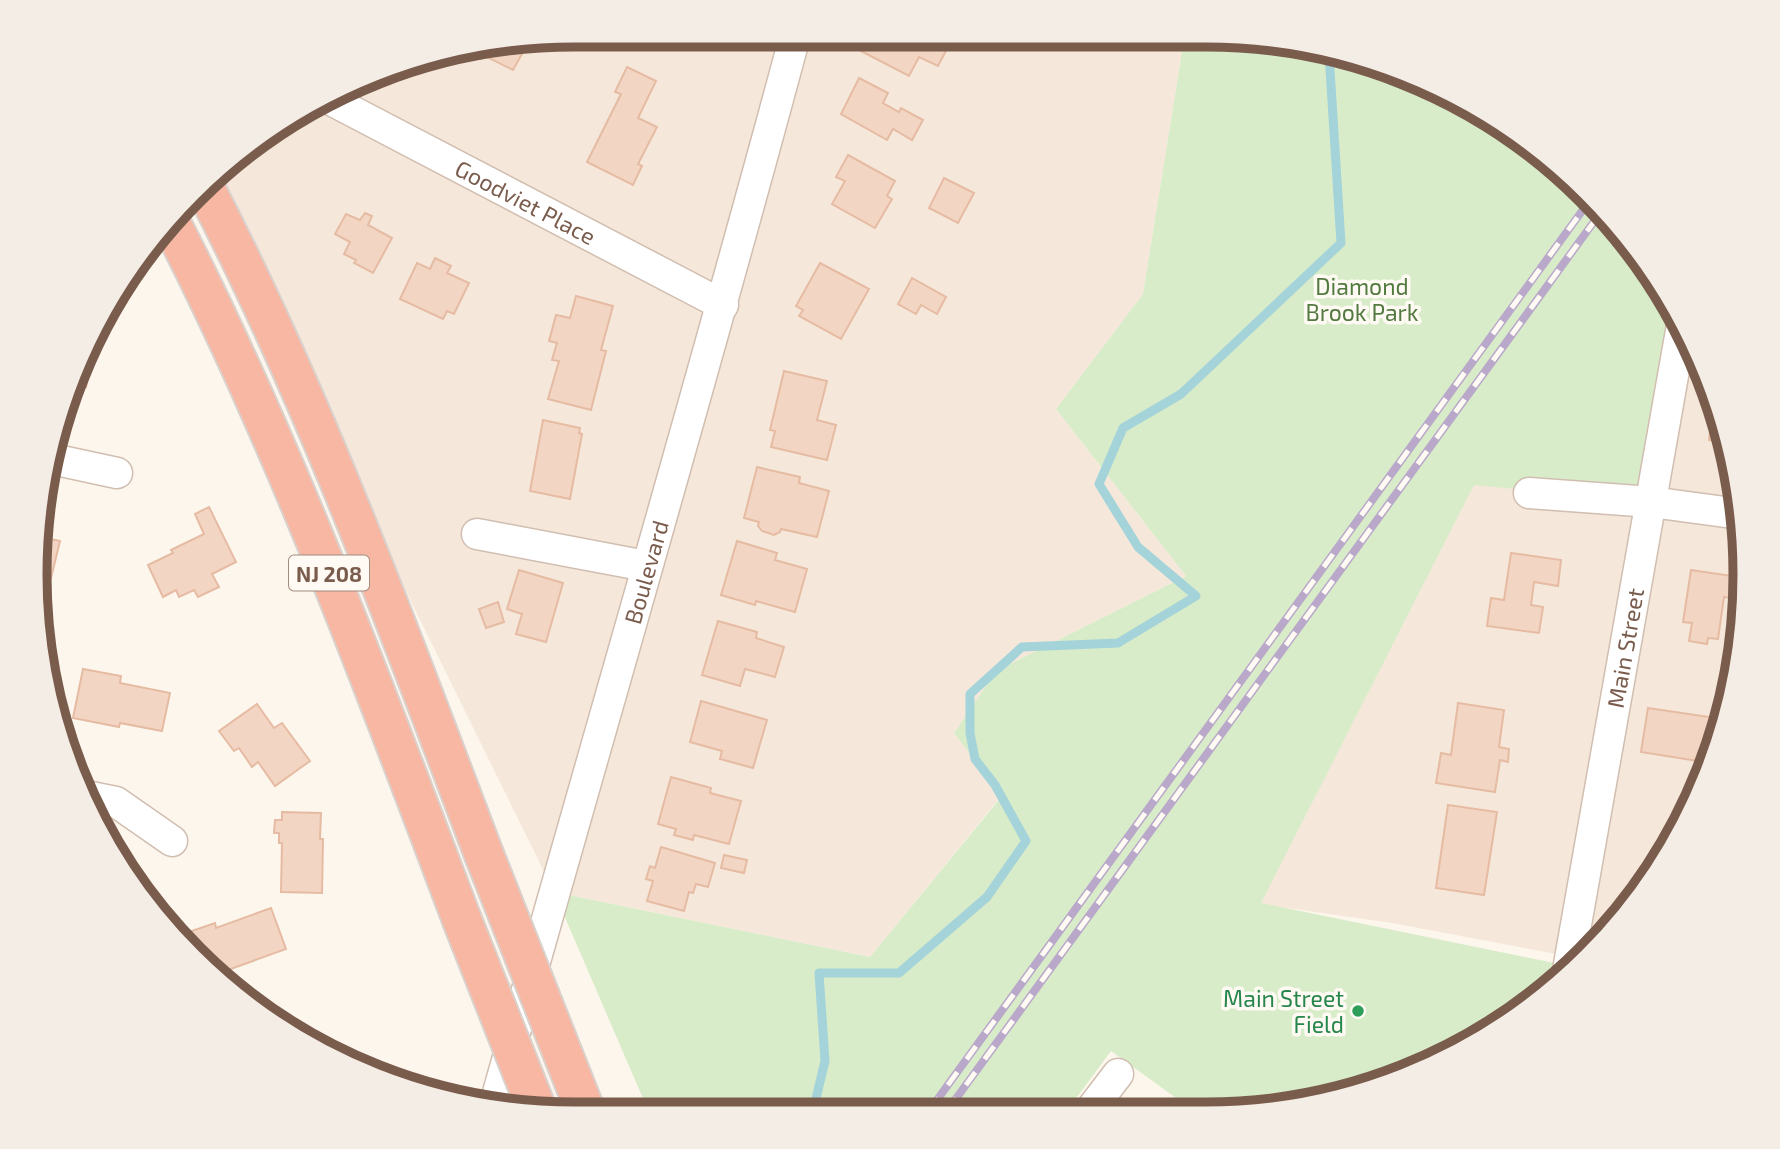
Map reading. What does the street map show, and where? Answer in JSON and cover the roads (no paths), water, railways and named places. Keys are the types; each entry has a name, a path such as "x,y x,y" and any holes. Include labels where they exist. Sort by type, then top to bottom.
{"highway":[{"name":"NJ 208","path":"209,196 268,316 352,509 582,1102"},
{"name":"NJ 208","path":"174,232 310,525 533,1100"}],"street":[{"name":"Boulevard","path":"497,1096 646,566 723,305 793,47"},
{"name":"Goodviet Place","path":"338,104 723,305"},
{"name":"Main Street","path":"1573,952 1679,343"},
{"path":"60,461 117,473"},
{"path":"1529,493 1651,502 1729,512"},
{"path":"477,534 646,566"},
{"path":"97,798 116,802 172,841"},
{"path":"1096,1102 1118,1074"}],"waterway":[{"path":"815,1102 825,1061 819,973 899,973 987,897 1026,841 995,785 975,759 970,733 970,694 1022,647 1118,643 1196,596 1138,547 1099,484 1123,428 1181,394 1341,243 1330,62"}],"railway":[{"path":"936,1102 1584,208"},
{"path":"954,1102 1595,220"}],"place":[{"name":"Main Street Field","path":"1358,1011"}],"park label":[{"name":"Diamond Brook Park","path":"1362,299"}]}
